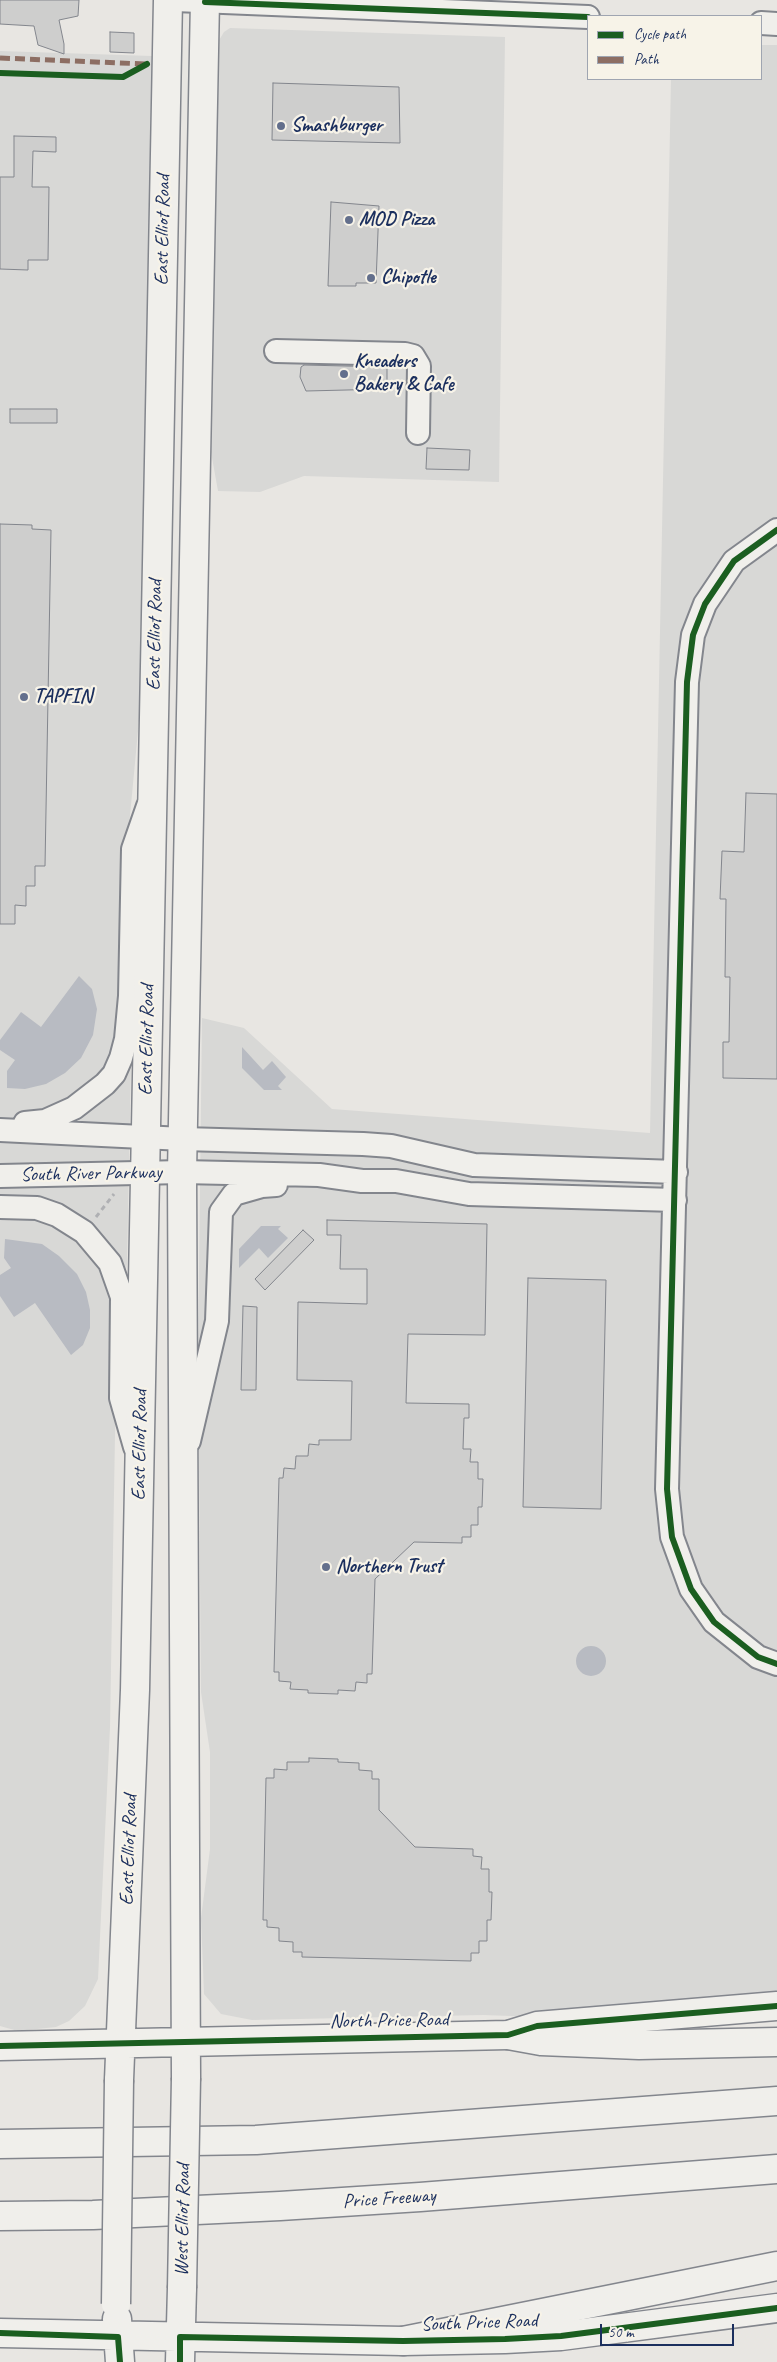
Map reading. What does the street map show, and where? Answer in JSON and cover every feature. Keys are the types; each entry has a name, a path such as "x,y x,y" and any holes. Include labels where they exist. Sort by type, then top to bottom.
{"main road":[{"name":"East Elliot Road","path":"119,2350 116,2304 119,2080 134,1710 140,1460 151,798 168,0"},
{"name":"East Elliot Road","path":"186,2078 185,1457 182,1172 205,1"},
{"path":"160,351 177,380 176,461 182,469 196,470"},
{"name":"North Price Road","path":"0,2046 508,2035 537,2026 777,2006"},
{"path":"508,2035 541,2041 639,2045 777,2042"},
{"name":"West Elliot Road","path":"180,2349 186,2078"},
{"path":"0,2144 265,2140 777,2101"},
{"name":"Price Freeway","path":"0,2216 93,2215 280,2206 777,2169"},
{"path":"403,2341 777,2266"},
{"name":"South Price Road","path":"0,2334 119,2350 180,2349 561,2336 777,2308"}],"street":[{"path":"175,0 587,17"},
{"path":"762,23 777,24"},
{"path":"276,350 405,354 413,356 419,366 418,433"},
{"path":"777,530 734,561 705,604 693,635 687,682 667,1489 672,1537 691,1589 714,1622 758,1656 777,1664"},
{"path":"0,1123 29,1123 59,1116 96,1092 114,1074 127,1031 133,849 151,798"},
{"name":"South River Parkway","path":"0,1130 145,1138 363,1144 391,1146 474,1165 676,1172"},
{"path":"0,1168 33,1175"},
{"name":"South River Parkway","path":"0,1176 182,1172 319,1175 362,1181"},
{"path":"185,1457 204,1384 217,1321 220,1296 221,1212 234,1194 262,1186 396,1181 468,1194 674,1200"},
{"path":"0,1207 36,1208 57,1214 84,1232 110,1262 122,1297 121,1398 140,1460"}],"path":[{"path":"94,1219 114,1194"}],"shaded area":[{"path":"230,28 505,37 499,482 304,476 260,492 218,491 211,452 218,42 224,32"},
{"path":"762,45 777,45 777,1997 568,2018 483,2015 252,2020 221,2014 204,1994 201,1918 210,1849 210,1752 201,1692 198,1354 202,1018 244,1028 332,1109 650,1133 671,80 762,80"},
{"path":"0,51 152,56 140,710 127,847 124,1011 131,1065 127,1264 117,1318 110,1727 98,1979 85,2006 69,2021 56,2027 18,2031 0,2026"},
{"path":"79,976 92,989 97,1009 93,1035 81,1058 65,1073 46,1084 25,1089 7,1088 7,1071 15,1060 0,1050 0,1040 21,1012 41,1027"},
{"path":"242,1047 263,1070 272,1061 286,1077 278,1086 282,1090 264,1090 242,1068"},
{"path":"261,1226 281,1226 278,1229 288,1238 268,1258 259,1248 239,1268 239,1249"},
{"path":"5,1239 42,1244 59,1256 77,1274 86,1292 90,1310 90,1328 83,1345 71,1355 35,1303 14,1317 0,1296 0,1275 11,1268 4,1258"},
{"path":"591,1646 602,1650 606,1661 602,1672 591,1676 580,1672 576,1661 580,1650"}],"building":[{"path":"0,0 79,0 78,16 59,20 64,54 38,45 34,26 0,24"},
{"path":"110,32 134,33 134,53 110,52"},
{"path":"273,83 399,87 400,143 272,140"},
{"path":"14,136 56,137 56,152 33,151 32,187 49,187 48,260 28,260 28,270 0,269 0,177 14,177"},
{"path":"331,202 379,206 376,283 356,283 356,286 328,286"},
{"name":"Kneaders Bakery & Cafe","path":"304,365 387,367 387,389 306,391 300,377 301,367"},
{"path":"10,409 57,409 57,423 10,423"},
{"path":"427,448 470,450 469,470 426,469"},
{"name":"TAPFIN","path":"0,524 32,525 32,529 51,530 45,866 35,866 35,886 26,886 26,906 15,905 15,924 0,924"},
{"path":"746,793 777,794 777,1079 723,1078 723,1042 729,1042 730,977 725,977 726,899 720,899 722,851 744,852"},
{"path":"327,1220 487,1224 485,1335 408,1334 406,1403 469,1404 469,1418 464,1418 463,1449 471,1449 470,1462 478,1462 478,1479 483,1479 482,1507 478,1507 478,1525 471,1525 471,1537 462,1537 462,1543 414,1542 375,1579 372,1674 367,1674 367,1683 356,1682 355,1691 338,1690 338,1694 308,1693 308,1690 290,1689 291,1682 279,1681 279,1672 274,1672 279,1478 283,1478 284,1468 295,1469 296,1456 308,1456 309,1444 319,1445 319,1440 351,1440 352,1381 297,1380 298,1302 367,1304 367,1269 340,1269 341,1235 327,1235"},
{"path":"303,1230 314,1240 265,1290 255,1279"},
{"path":"528,1278 606,1280 601,1509 523,1507"},
{"path":"243,1306 257,1307 256,1390 241,1390"},
{"path":"309,1758 338,1759 338,1762 359,1763 359,1770 372,1771 372,1779 379,1779 379,1810 415,1847 473,1849 473,1856 482,1857 481,1869 489,1869 489,1892 492,1892 491,1920 487,1920 487,1941 479,1941 479,1953 471,1953 471,1961 302,1957 302,1952 293,1952 293,1942 279,1941 279,1928 267,1927 267,1920 263,1920 266,1778 274,1778 274,1769 287,1770 287,1762 309,1762"}],"marked path":[{"path":"0,58 145,64"}],"cycle path":[{"path":"205,2 587,17"},
{"path":"0,73 123,77 147,64"},
{"path":"777,530 734,561 705,604 693,635 687,682 667,1489 672,1537 691,1589 714,1622 758,1657 777,1664"},
{"path":"0,2046 508,2035 537,2026 777,2006"},
{"path":"180,2362 180,2337 403,2341 505,2339 561,2336 777,2308"},
{"path":"0,2333 118,2337 120,2362"}],"place":[{"name":"Smashburger","path":"281,126"},
{"name":"MOD Pizza","path":"349,220"},
{"name":"Chipotle","path":"371,278"},
{"name":"Kneaders Bakery & Cafe","path":"344,374"},
{"name":"TAPFIN","path":"24,697"},
{"name":"Northern Trust","path":"326,1567"}]}
